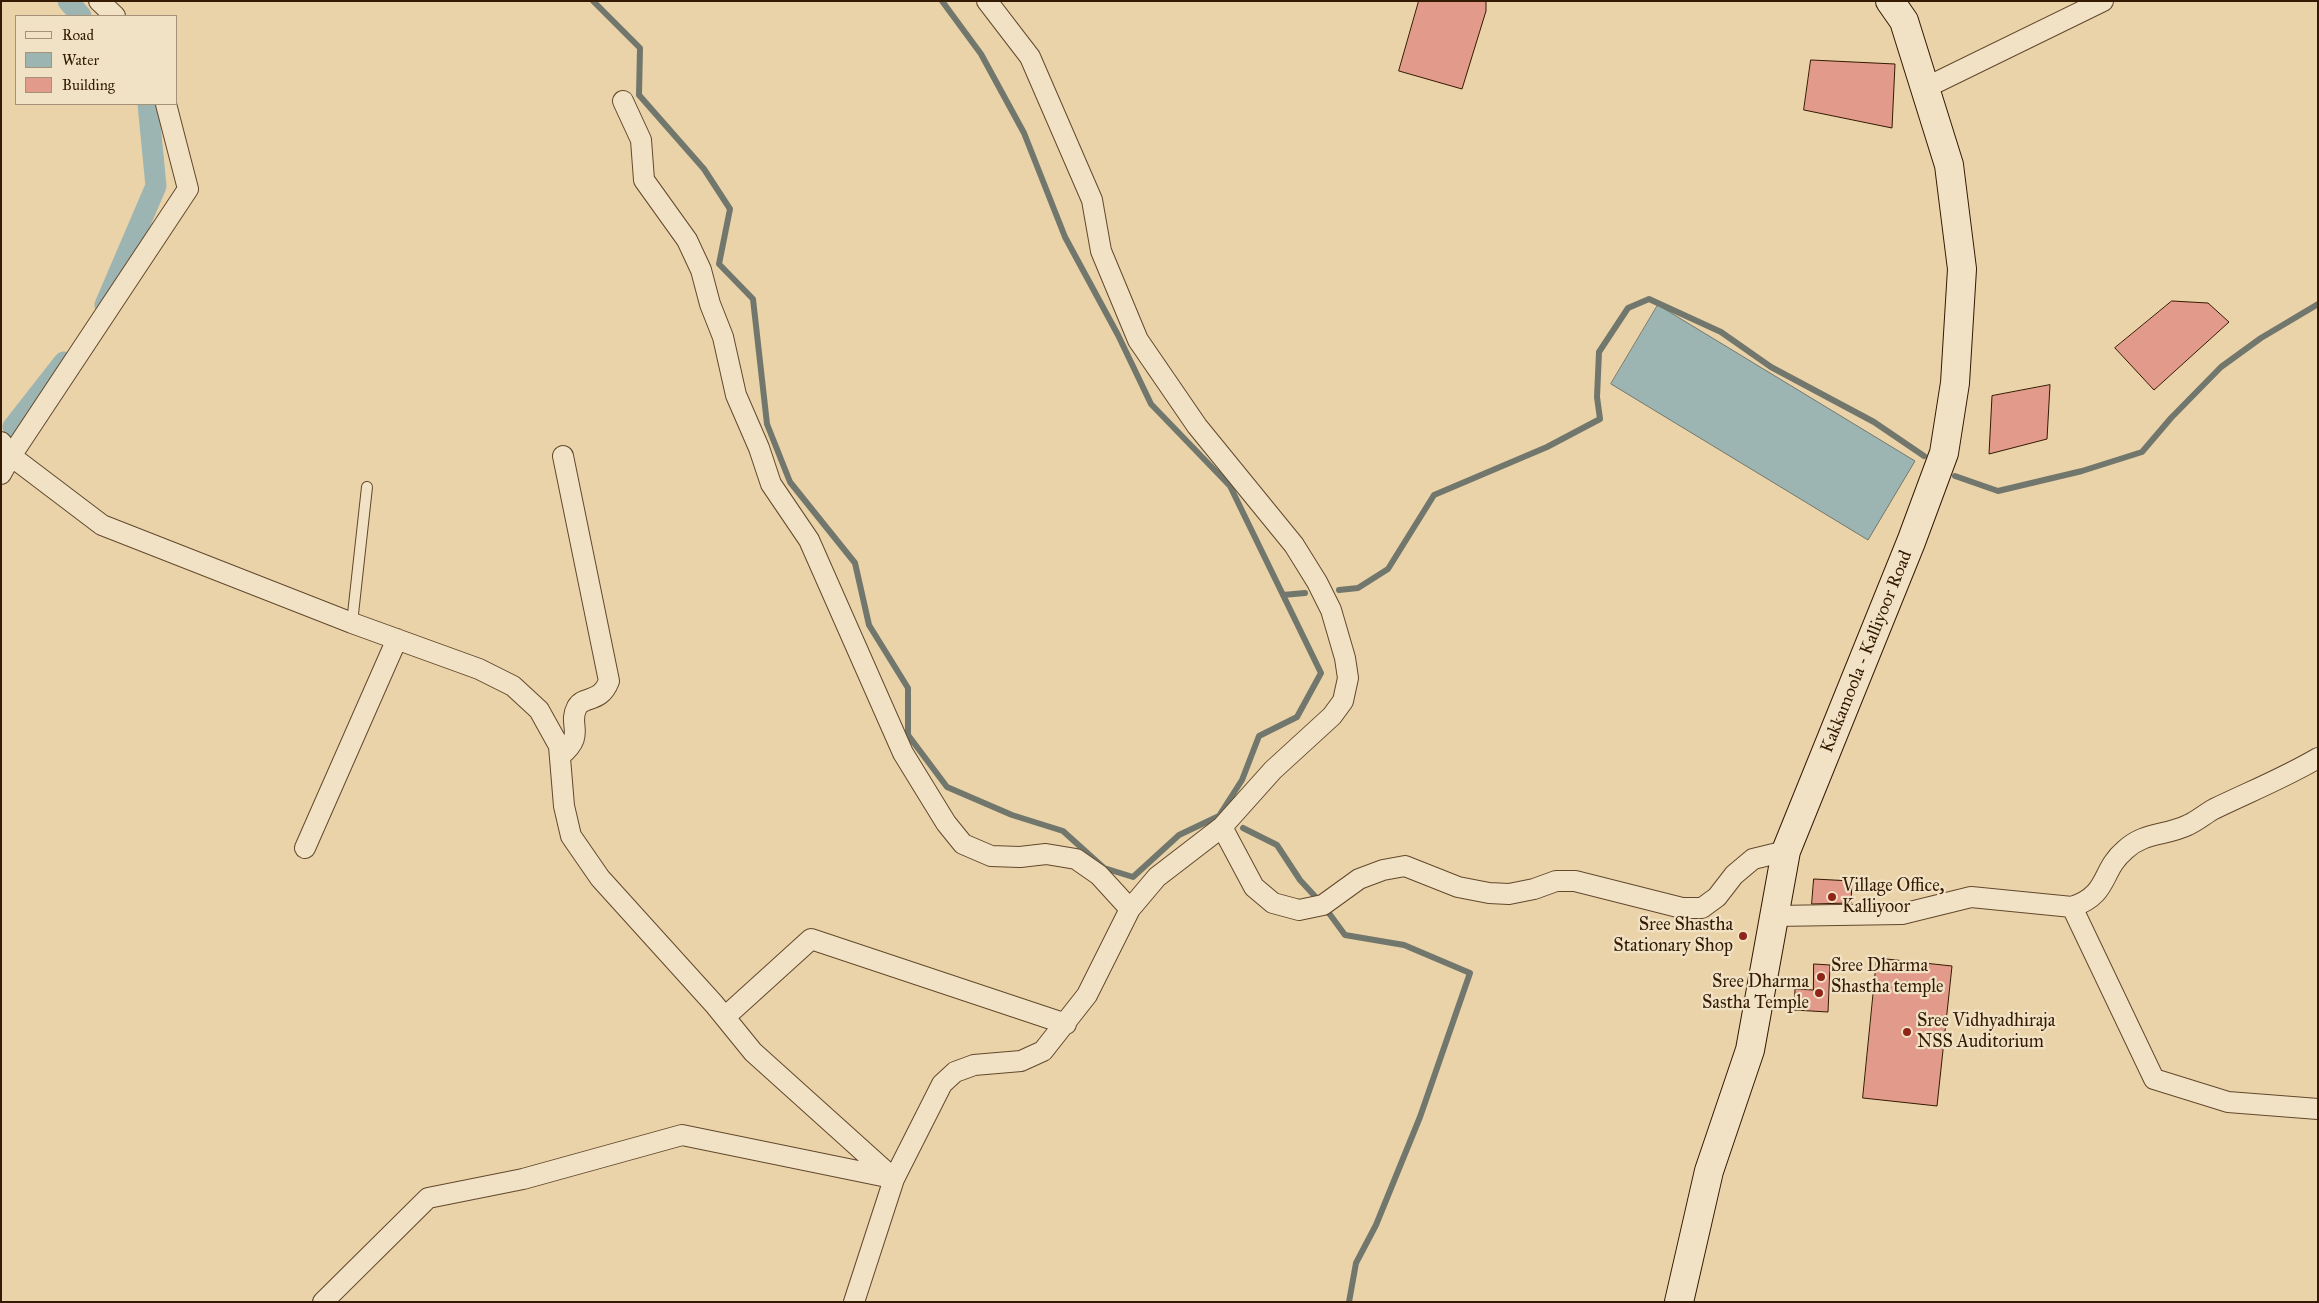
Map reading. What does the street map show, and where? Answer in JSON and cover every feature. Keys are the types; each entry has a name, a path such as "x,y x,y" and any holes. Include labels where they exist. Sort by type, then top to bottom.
{"main road":[{"name":"Kakkamoola - Kalliyoor Road","path":"1679,1302 1709,1170 1750,1050 1786,851 1908,551 1944,453 1955,382 1962,269 1949,165 1904,22 1890,1"}],"street":[{"path":"99,1 114,15"},
{"path":"854,1302 894,1179 942,1084 955,1072 974,1065 1022,1061 1042,1051 1087,996 1130,909 1157,877 1222,827 1273,770 1332,716 1343,700 1348,678 1345,658 1330,610 1317,582 1294,545 1197,426 1138,340 1101,251 1092,200 1030,57 987,1"},
{"path":"1925,88 2103,1"},
{"path":"623,101 641,140 644,180 687,240 701,270 710,304 723,338 736,395 759,448 771,484 809,540 903,753 946,823 963,844 991,856 1020,857 1046,854 1076,859 1099,875 1130,909"},
{"path":"1,474 6,449 188,189 166,105"},
{"path":"6,449 102,525 352,623 479,669 513,686 539,710 559,746 564,806 571,836 600,878 753,1052 894,1179"},
{"path":"560,756 573,743 576,736 576,709 581,703 598,697 605,691 608,681 563,456"},
{"path":"305,848 397,638"},
{"path":"1775,916 1902,914 1971,897 2072,907 2086,902 2096,894 2124,850 2145,836 2171,832 2189,824 2212,810 2295,772 2318,758"},
{"path":"1222,827 1254,887 1273,903 1298,910 1323,905 1359,879 1383,870 1406,866 1458,887 1489,893 1509,894 1534,889 1556,881 1575,881 1682,908 1702,908 1717,897 1734,874 1753,859 1786,851"},
{"path":"2072,907 2154,1079 2228,1102 2318,1109"},
{"path":"724,1017 811,939 1066,1024"},
{"path":"323,1302 428,1198 523,1179 682,1135 894,1179"}],"lane":[{"path":"352,623 367,488"}],"water":[{"path":"1658,305 1915,461 1868,540 1611,384"}],"building":[{"path":"1419,1 1486,1 1486,11 1462,89 1399,71"},
{"path":"1811,60 1895,64 1892,128 1804,110"},
{"path":"2172,301 2208,303 2229,322 2154,390 2115,348"},
{"path":"2050,385 2047,439 1989,454 1992,396"},
{"name":"Village Office, Kalliyoor","path":"1814,879 1852,881 1851,903 1812,904"},
{"name":"Sree Vidhyadhiraja NSS Auditorium","path":"1877,958 1952,966 1937,1106 1863,1098"},
{"name":"Sree Dharma Shastha temple","path":"1814,964 1830,965 1828,1012 1794,1010 1795,989 1813,990"}],"waterway":[{"path":"68,1 80,15"},
{"path":"593,1 640,48 639,95 704,169 730,209 719,264 753,299 767,424 790,482 855,563 869,625 908,688 908,735 947,787 1012,815 1063,831 1104,868 1133,877 1179,835 1219,816 1242,780 1259,736 1297,717 1321,673 1230,486 1151,404 1118,335 1065,237 1024,133 981,54 942,1"},
{"path":"105,305 156,186 148,105"},
{"path":"1339,590 1358,588 1388,569 1434,495 1547,447 1600,419 1597,397 1599,352 1628,308 1649,299 1721,332 1771,367 1874,422 1924,456"},
{"path":"1955,476 1998,491 2082,471 2142,452 2171,418 2221,367 2261,338 2318,304"},
{"path":"13,427 64,362"},
{"path":"1283,595 1305,593"},
{"path":"1243,828 1277,845 1300,880 1323,905 1345,935 1404,945 1470,973 1420,1117 1376,1225 1356,1263 1349,1302"}],"place":[{"name":"Village Office, Kalliyoor","path":"1832,897"},
{"name":"Sree Shastha Stationary Shop","path":"1743,936"},
{"name":"Sree Dharma Shastha temple","path":"1821,977"},
{"name":"Sree Dharma Sastha Temple","path":"1819,993"},
{"name":"Sree Vidhyadhiraja NSS Auditorium","path":"1907,1032"}]}
